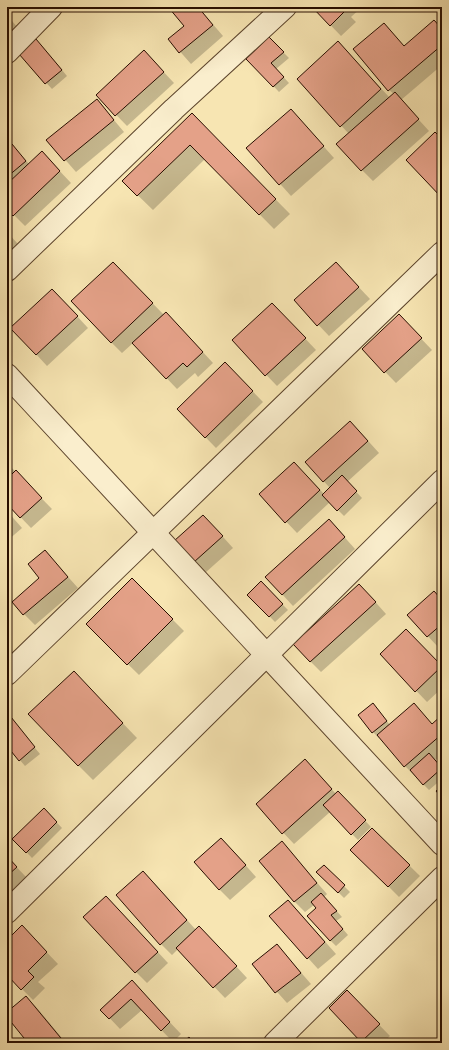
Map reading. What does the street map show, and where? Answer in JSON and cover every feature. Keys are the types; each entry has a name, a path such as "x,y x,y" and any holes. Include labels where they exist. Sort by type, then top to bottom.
{"street":[{"path":"7,52 52,7"},
{"path":"7,270 174,109 285,7"},
{"path":"7,674 442,253"},
{"path":"7,374 442,844"},
{"path":"7,912 442,481"},
{"path":"275,1043 442,878"}],"building":[{"path":"198,7 213,25 179,53 168,39 184,26 169,8"},
{"path":"312,7 343,7 346,10 330,26"},
{"path":"433,7 442,7 442,17"},
{"path":"434,20 442,29 442,45 388,91 353,49 384,23 404,46"},
{"path":"269,37 284,52 271,63 284,77 273,87 246,59"},
{"path":"36,39 62,70 45,84 19,54"},
{"path":"338,41 381,89 340,127 297,79"},
{"path":"144,50 164,72 115,116 96,95"},
{"path":"395,92 419,119 361,171 336,144"},
{"path":"97,99 114,120 64,161 46,140"},
{"path":"291,109 324,146 279,185 246,148"},
{"path":"192,113 276,199 259,215 190,145 137,196 122,181"},
{"path":"435,132 442,139 442,198 406,160"},
{"path":"12,144 26,161 7,177 7,148"},
{"path":"42,151 60,171 13,216 7,210 7,184"},
{"path":"113,262 153,303 111,343 71,301"},
{"path":"336,262 359,287 317,326 294,300"},
{"path":"52,289 78,316 36,355 10,328"},
{"path":"272,303 306,338 265,376 232,340"},
{"path":"166,312 203,352 187,367 183,363 166,379 132,343"},
{"path":"399,314 422,338 384,373 362,349"},
{"path":"225,362 253,391 205,438 177,409"},
{"path":"350,421 368,441 323,482 305,462"},
{"path":"294,462 320,490 285,523 259,494"},
{"path":"16,470 42,498 20,518 7,504 7,479"},
{"path":"342,475 357,491 337,511 322,495"},
{"path":"203,515 223,536 194,562 174,541"},
{"path":"329,519 345,537 282,595 265,577"},
{"path":"45,550 68,577 23,615 12,602 39,578 28,564"},
{"path":"132,578 173,619 127,665 86,624"},
{"path":"261,581 283,604 269,617 247,595"},
{"path":"359,584 376,602 310,662 293,644"},
{"path":"434,591 442,600 442,624 427,637 407,615"},
{"path":"406,629 442,666 415,692 380,654"},
{"path":"74,671 123,723 78,766 28,714"},
{"path":"373,703 387,721 372,733 358,715"},
{"path":"414,703 432,724 442,715 442,734 404,767 377,735"},
{"path":"7,712 35,747 19,761 7,746"},
{"path":"429,753 442,768 423,785 410,770"},
{"path":"305,759 332,789 282,834 256,804"},
{"path":"442,786 442,798 436,791"},
{"path":"338,791 366,820 351,835 323,805"},
{"path":"44,808 57,822 26,853 12,839"},
{"path":"372,828 410,865 388,887 350,850"},
{"path":"221,838 246,865 219,890 194,862"},
{"path":"282,841 317,883 294,902 259,861"},
{"path":"7,856 17,867 7,876"},
{"path":"324,865 345,885 338,893 316,872"},
{"path":"143,871 187,920 160,945 116,895"},
{"path":"321,893 337,911 331,915 343,929 330,941 307,916 316,908 311,902"},
{"path":"106,896 158,952 135,973 83,917"},
{"path":"288,900 325,942 307,959 269,916"},
{"path":"22,925 47,952 28,971 34,977 21,990 7,975 7,940"},
{"path":"199,926 237,966 213,988 176,948"},
{"path":"277,944 301,973 275,993 252,964"},
{"path":"132,980 170,1022 161,1031 131,999 109,1019 100,1010"},
{"path":"347,990 380,1024 361,1042 329,1008"},
{"path":"26,996 65,1043 28,1043 7,1017 7,1012"},
{"path":"189,1037 195,1043 182,1043"}]}
